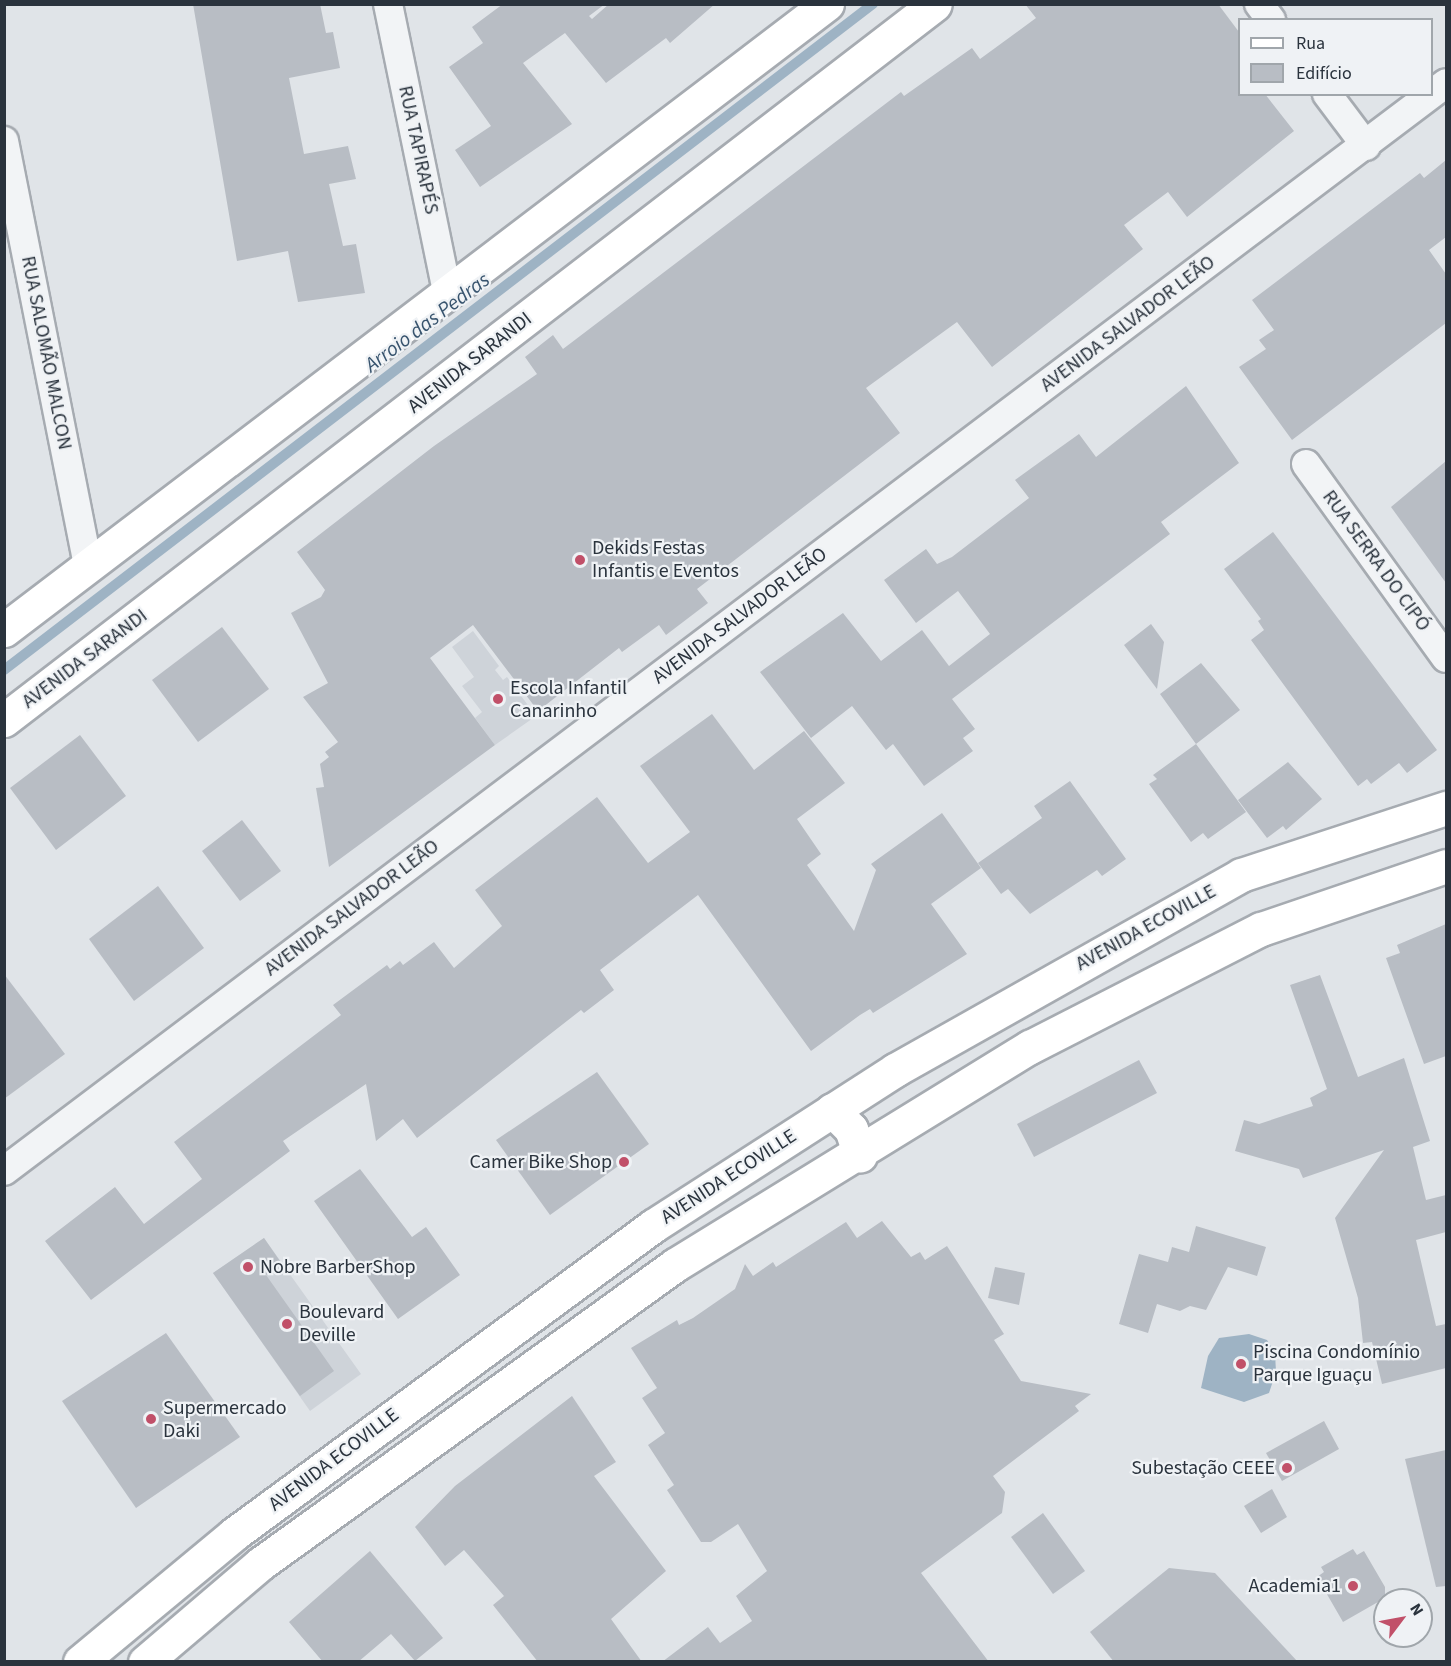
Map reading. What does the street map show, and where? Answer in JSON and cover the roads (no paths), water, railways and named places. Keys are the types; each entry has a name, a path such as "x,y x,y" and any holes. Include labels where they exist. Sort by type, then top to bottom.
{"street":[{"name":"RUA TAPIRAPÉS","path":"388,4 448,296"},
{"path":"4,630 448,296 827,4"},
{"name":"AVENIDA SARANDI","path":"4,720 935,4"},
{"path":"1259,4 1269,18"},
{"name":"AVENIDA SALVADOR LEÃO","path":"1433,94 1446,84"},
{"path":"1328,96 1366,146"},
{"name":"AVENIDA SALVADOR LEÃO","path":"4,1171 1431,96"},
{"name":"RUA SALOMÃO MALCON","path":"6,157 88,565"},
{"name":"RUA SERRA DO CIPÓ","path":"1306,464 1446,658"},
{"name":"AVENIDA ECOVILLE","path":"80,1662 234,1534 486,1347 653,1226 832,1110 1241,875 1446,808"},
{"name":"AVENIDA ECOVILLE","path":"145,1662 260,1564 497,1389 675,1265 860,1155 1030,1047 1262,929 1446,866"},
{"path":"864,1090 872,1116 891,1135"},
{"path":"832,1110 851,1129 860,1155"}],"water":[{"name":"Piscina Condomínio Parque Iguaçu","path":"1249,1334 1267,1340 1275,1353 1276,1372 1269,1393 1244,1402 1201,1388 1208,1356 1219,1338"}],"waterway":[{"name":"Arroio das Pedras","path":"4,670 873,4"}],"place":[{"name":"Dekids Festas Infantis e Eventos","path":"580,560"},
{"name":"Escola Infantil Canarinho","path":"498,699"},
{"name":"Camer Bike Shop","path":"624,1162"},
{"name":"Nobre BarberShop","path":"248,1267"},
{"name":"Boulevard Deville","path":"287,1324"},
{"name":"Piscina Condomínio Parque Iguaçu","path":"1241,1364"},
{"name":"Supermercado Daki","path":"151,1419"},
{"name":"Subestação CEEE","path":"1287,1468"},
{"name":"Academia1","path":"1353,1586"}]}
